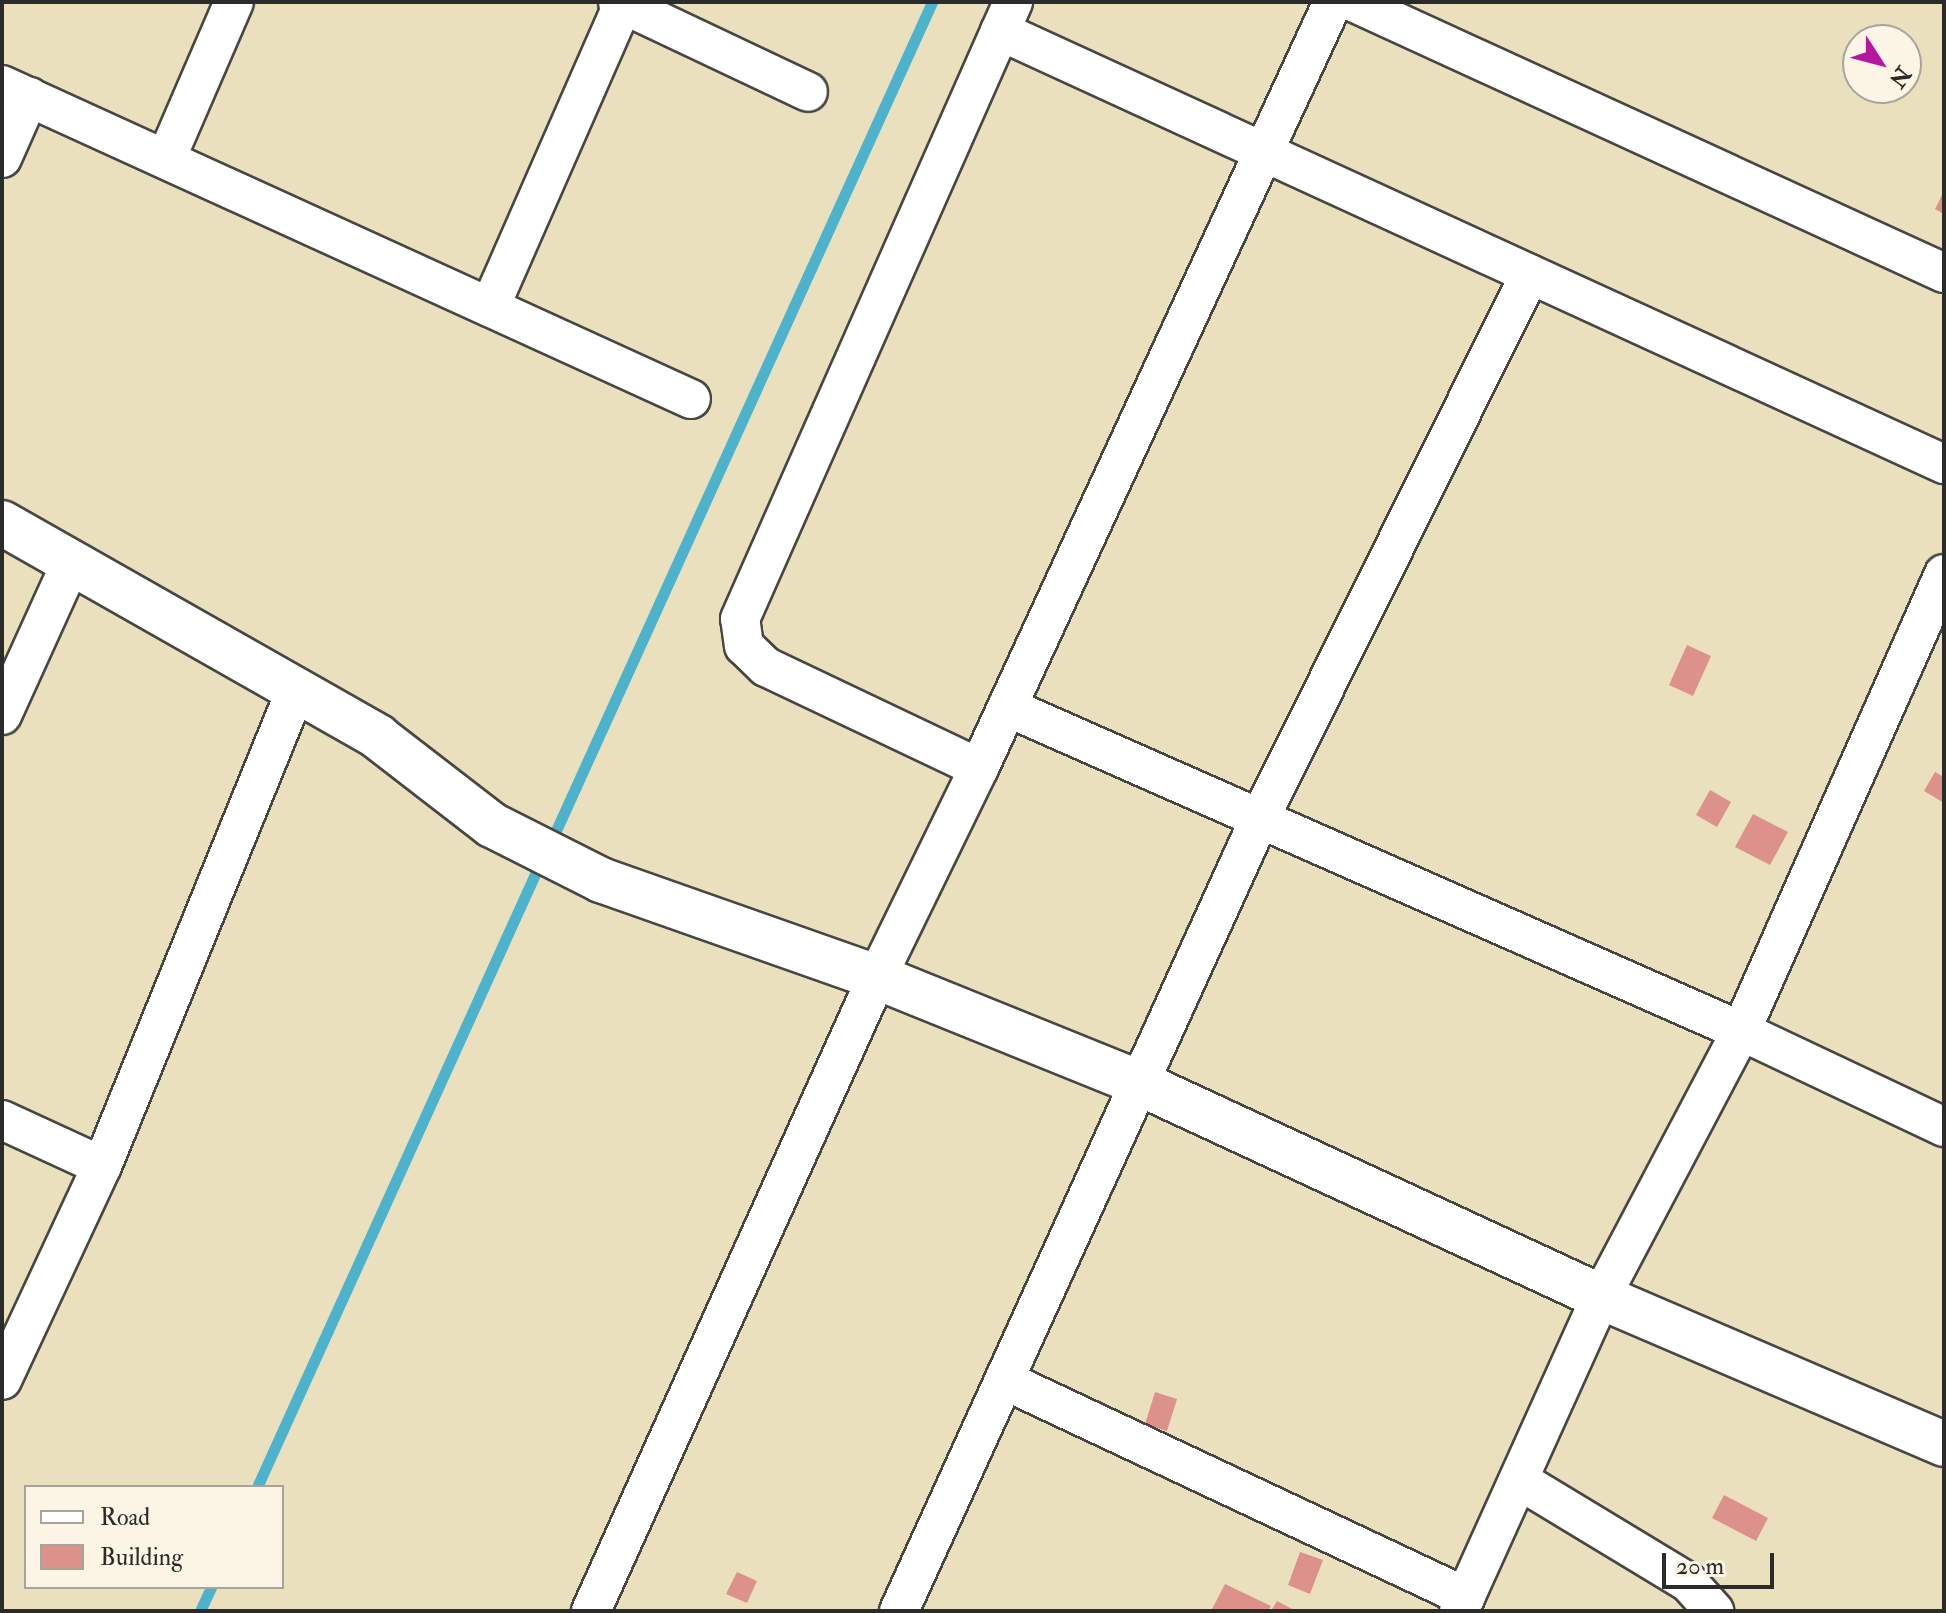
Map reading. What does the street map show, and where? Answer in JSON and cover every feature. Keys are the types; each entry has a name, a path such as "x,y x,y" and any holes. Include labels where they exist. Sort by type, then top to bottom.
{"street":[{"path":"166,159 234,2"},
{"path":"591,1611 877,977 979,768 1333,2"},
{"path":"1353,2 1944,273"},
{"path":"490,307 621,3 808,92"},
{"path":"979,768 766,667 744,646 740,619 1006,16 1265,153 1944,464"},
{"path":"2,158 15,91 691,399"},
{"path":"899,1611 1260,818 1530,274"},
{"path":"2,523 378,737 492,825 601,880 877,977 1139,1083 1601,1297 1944,1444"},
{"path":"2,715 71,563"},
{"path":"1004,1380 1462,1604 1601,1297 1741,1031 1944,574"},
{"path":"2,1380 102,1166 296,690"},
{"path":"1007,707 1741,1031 1944,1127"},
{"path":"2,1120 102,1166"},
{"path":"1519,1480 1689,1583 1714,1611"}],"building":[{"path":"1944,191 1944,214 1935,209"},
{"path":"1687,645 1711,656 1693,696 1669,685"},
{"path":"1935,772 1944,777 1944,803 1924,791"},
{"path":"1710,790 1731,802 1717,827 1696,815"},
{"path":"1753,814 1788,832 1770,865 1735,847"},
{"path":"1155,1392 1177,1399 1167,1431 1145,1424"},
{"path":"1724,1495 1768,1518 1756,1541 1712,1518"},
{"path":"1300,1552 1323,1560 1310,1594 1288,1585"},
{"path":"737,1572 757,1581 747,1603 726,1594"},
{"path":"1225,1584 1271,1606 1268,1611 1211,1611"},
{"path":"1277,1601 1296,1611 1271,1611"}],"waterway":[{"path":"549,846 932,2"},
{"path":"258,1485 541,861"},
{"path":"200,1611 210,1589"}]}
